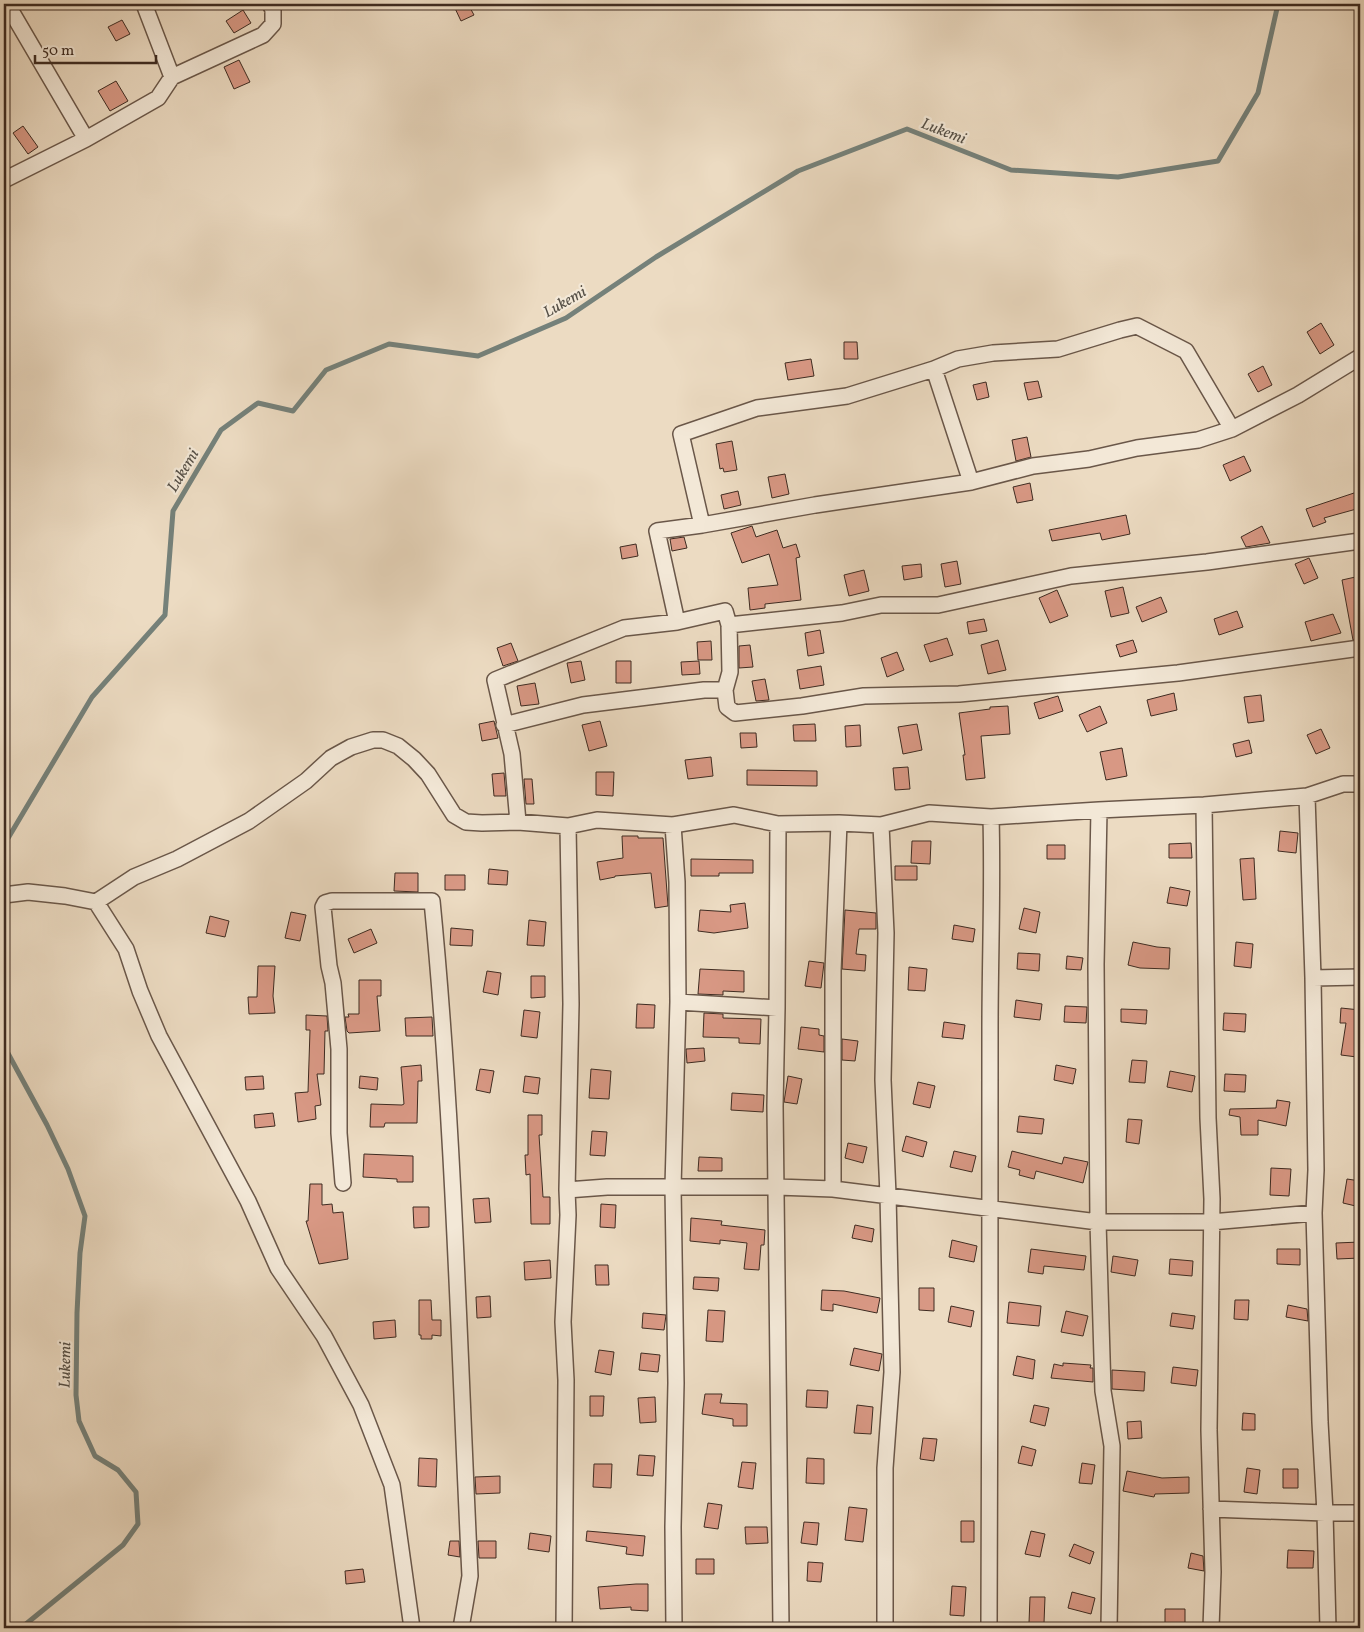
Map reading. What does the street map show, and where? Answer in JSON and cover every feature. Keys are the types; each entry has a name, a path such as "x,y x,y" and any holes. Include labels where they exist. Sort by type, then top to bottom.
{"street":[{"path":"7,4 86,139"},
{"path":"144,4 172,77"},
{"path":"4,180 86,139 158,98 172,77 263,35 273,24 273,10 270,4"},
{"path":"702,525 681,434 757,408 847,396 934,369 958,359 1058,350 1137,326 1186,351 1232,430"},
{"path":"677,622 657,531 702,525 815,504 971,482 1033,466 1089,459 1137,448 1198,440 1232,430 1298,395 1360,357"},
{"path":"934,369 971,482"},
{"path":"728,625 842,613 881,606 938,605 1071,576 1207,562 1360,541"},
{"path":"518,822 512,754 495,680 624,628 677,622 724,611 728,625 730,672 725,690 727,707 734,713 802,706 864,696 959,694 1178,673 1360,648"},
{"path":"504,725 583,705 695,691 725,690"},
{"path":"4,896 28,892 96,902 134,877 178,859 249,821 306,781 331,758 351,747 373,740 383,740 398,746 414,759 428,774 454,815 466,822 518,822 568,826 597,820 673,826 734,815 778,824 839,823 882,825 929,813 990,817 1204,806 1307,796 1343,784 1360,784"},
{"path":"1307,796 1313,978 1316,1170 1314,1213 1328,1628"},
{"path":"1204,806 1208,1118 1212,1199 1209,1430 1213,1572 1211,1628"},
{"path":"1099,810 1096,964 1098,1222 1102,1391 1112,1446 1109,1628"},
{"path":"988,1628 992,1208 990,1026 992,879 990,817"},
{"path":"833,1189 833,970 839,823"},
{"path":"778,824 775,1106 781,1628"},
{"path":"882,825 886,933 883,1080 892,1372 885,1468 885,1628"},
{"path":"564,1628 566,1380 563,1322 568,1215 571,1004 568,826"},
{"path":"673,826 677,882 678,1002 673,1187 676,1383 673,1527 674,1628"},
{"path":"343,1183 339,1133 339,1049 323,907 325,903 332,901 432,901 441,996 448,1109 470,1576 460,1628"},
{"path":"96,902 126,949 140,991 159,1036 248,1201 278,1268 324,1336 361,1405 392,1485 412,1628"},
{"path":"1313,978 1360,977"},
{"path":"678,1002 777,1008"},
{"path":"567,1190 607,1187 777,1187 833,1189 1098,1222 1211,1222 1314,1213"},
{"path":"1211,1509 1360,1513"}],"building":[{"path":"453,4 468,4 474,15 461,21"},
{"path":"243,10 251,23 234,33 226,21"},
{"path":"122,20 130,34 116,41 108,27"},
{"path":"239,60 250,82 234,89 224,67"},
{"path":"116,81 128,101 110,111 98,91"},
{"path":"23,126 38,147 28,154 13,133"},
{"path":"1321,323 1334,345 1320,354 1307,332"},
{"path":"844,342 857,342 858,359 844,359"},
{"path":"811,359 814,376 788,380 785,363"},
{"path":"1263,366 1272,385 1258,392 1248,374"},
{"path":"1038,381 1042,397 1028,400 1024,383"},
{"path":"986,382 989,397 977,400 973,385"},
{"path":"1027,437 1031,457 1016,461 1012,440"},
{"path":"732,441 737,470 724,472 723,468 720,469 716,444"},
{"path":"1244,456 1251,471 1230,481 1223,465"},
{"path":"785,474 789,494 772,498 768,477"},
{"path":"1030,483 1033,500 1017,503 1013,487"},
{"path":"738,491 741,505 724,509 721,495"},
{"path":"1360,491 1360,508 1324,518 1326,522 1313,527 1306,509"},
{"path":"1126,515 1130,534 1102,540 1100,533 1052,541 1049,530"},
{"path":"752,526 756,537 777,530 783,548 796,544 800,557 796,558 801,600 765,604 765,608 750,610 748,588 778,585 769,554 742,563 731,533"},
{"path":"1262,526 1270,543 1246,547 1241,537"},
{"path":"684,537 687,548 672,551 670,539"},
{"path":"636,544 638,556 622,559 620,547"},
{"path":"1309,558 1318,578 1304,584 1295,564"},
{"path":"957,561 961,584 945,587 941,564"},
{"path":"921,564 922,577 904,580 902,566"},
{"path":"864,570 869,591 849,596 844,575"},
{"path":"1360,576 1360,639 1353,640 1342,580"},
{"path":"1123,587 1129,613 1111,617 1105,591"},
{"path":"1057,590 1068,616 1050,623 1039,598"},
{"path":"1161,597 1167,612 1142,622 1136,607"},
{"path":"1237,611 1243,627 1219,635 1214,619"},
{"path":"1333,614 1341,633 1311,641 1305,622"},
{"path":"984,619 987,631 969,634 967,622"},
{"path":"820,630 824,653 808,656 805,633"},
{"path":"947,638 953,655 930,662 924,645"},
{"path":"998,640 1006,670 988,674 981,645"},
{"path":"1133,640 1137,652 1120,657 1116,645"},
{"path":"711,641 712,660 698,660 697,642"},
{"path":"511,643 518,661 503,666 497,648"},
{"path":"750,645 753,667 739,668 739,646"},
{"path":"897,652 904,670 887,677 881,658"},
{"path":"581,661 585,680 571,683 567,663"},
{"path":"616,661 631,661 631,683 616,683"},
{"path":"699,661 700,674 682,675 681,662"},
{"path":"821,666 824,685 800,689 797,670"},
{"path":"765,679 769,700 756,701 752,681"},
{"path":"535,683 539,704 521,706 517,686"},
{"path":"1174,693 1177,710 1151,716 1147,700"},
{"path":"1261,695 1264,721 1248,723 1244,697"},
{"path":"1058,696 1063,711 1039,719 1034,703"},
{"path":"1008,706 1010,734 981,736 985,778 966,780 963,755 965,755 959,713 990,709 990,707"},
{"path":"1100,706 1107,723 1087,732 1079,715"},
{"path":"494,721 498,738 482,741 479,724"},
{"path":"600,721 607,746 589,751 582,725"},
{"path":"815,724 816,741 794,741 793,725"},
{"path":"917,724 922,750 903,754 898,727"},
{"path":"860,725 861,746 846,747 845,726"},
{"path":"1321,729 1330,748 1316,754 1307,735"},
{"path":"740,733 756,733 757,747 741,748"},
{"path":"1249,740 1252,753 1236,757 1233,744"},
{"path":"1122,748 1127,776 1106,780 1100,752"},
{"path":"711,757 713,776 688,779 685,760"},
{"path":"908,767 910,789 895,790 893,768"},
{"path":"747,770 817,771 817,786 747,785"},
{"path":"596,772 614,772 613,796 596,795"},
{"path":"504,773 506,796 494,796 492,774"},
{"path":"524,779 532,779 534,804 526,804"},
{"path":"1280,831 1298,833 1296,853 1278,851"},
{"path":"622,836 663,838 668,906 655,908 651,873 615,876 600,880 597,862 623,858"},
{"path":"912,841 931,841 930,864 911,863"},
{"path":"1191,843 1192,858 1169,858 1169,844"},
{"path":"1047,845 1065,845 1065,859 1047,859"},
{"path":"1254,858 1256,899 1243,900 1240,859"},
{"path":"691,859 753,860 753,873 719,873 719,876 691,876"},
{"path":"895,866 917,866 917,880 895,880"},
{"path":"489,869 508,871 507,885 488,884"},
{"path":"395,873 418,873 418,892 394,891"},
{"path":"445,875 465,875 465,890 445,890"},
{"path":"1170,887 1190,891 1187,906 1167,903"},
{"path":"745,903 748,928 714,933 698,931 700,910 731,912 730,905"},
{"path":"1024,908 1040,912 1036,933 1019,929"},
{"path":"845,910 876,913 876,929 859,929 856,954 866,955 865,971 842,969"},
{"path":"291,912 306,915 300,941 285,938"},
{"path":"210,916 229,921 225,937 206,933"},
{"path":"529,920 546,922 544,946 527,945"},
{"path":"954,925 975,929 973,942 952,939"},
{"path":"451,928 473,930 472,946 450,945"},
{"path":"371,929 377,943 354,953 348,939"},
{"path":"1133,942 1170,948 1169,969 1140,968 1128,965"},
{"path":"1236,942 1253,944 1251,968 1234,966"},
{"path":"1018,953 1040,954 1039,971 1017,969"},
{"path":"1067,956 1083,958 1081,970 1066,969"},
{"path":"809,961 824,963 821,988 805,986"},
{"path":"258,966 275,966 273,996 275,1013 249,1014 248,997 257,997"},
{"path":"909,967 927,969 925,991 908,990"},
{"path":"700,969 744,971 744,992 723,991 723,995 698,994"},
{"path":"487,971 501,973 498,995 483,992"},
{"path":"531,976 545,976 545,997 531,998"},
{"path":"359,980 381,980 381,996 377,996 380,1031 349,1033 347,1031 345,1017 349,1017 348,1014 359,1014"},
{"path":"1016,1000 1042,1004 1040,1020 1014,1017"},
{"path":"637,1004 655,1005 654,1028 636,1028"},
{"path":"1065,1006 1087,1007 1086,1023 1064,1022"},
{"path":"1341,1008 1360,1010 1360,1034 1357,1057 1341,1055 1346,1023 1340,1023"},
{"path":"1121,1009 1147,1010 1146,1024 1121,1022"},
{"path":"524,1010 540,1012 537,1038 521,1036"},
{"path":"704,1013 723,1014 723,1018 761,1019 760,1044 739,1043 739,1038 703,1037"},
{"path":"1224,1013 1246,1014 1245,1032 1223,1030"},
{"path":"306,1015 327,1016 328,1031 325,1031 324,1074 317,1074 321,1105 315,1106 316,1119 298,1122 295,1093 308,1092 310,1030 306,1030"},
{"path":"432,1017 433,1036 406,1036 405,1018"},
{"path":"944,1022 965,1025 963,1039 942,1037"},
{"path":"801,1027 819,1029 819,1035 824,1036 824,1052 798,1049"},
{"path":"842,1039 858,1041 855,1061 842,1060"},
{"path":"704,1048 705,1061 687,1063 686,1049"},
{"path":"1132,1060 1147,1061 1145,1083 1129,1082"},
{"path":"421,1065 422,1081 418,1081 417,1123 385,1123 384,1127 370,1127 371,1104 404,1104 401,1067"},
{"path":"1056,1065 1076,1069 1073,1084 1054,1080"},
{"path":"480,1069 494,1071 490,1093 476,1090"},
{"path":"591,1069 611,1071 609,1099 589,1098"},
{"path":"1170,1071 1195,1076 1192,1092 1167,1087"},
{"path":"1225,1074 1246,1075 1245,1092 1224,1091"},
{"path":"263,1076 264,1089 246,1090 245,1077"},
{"path":"360,1076 378,1078 377,1090 359,1088"},
{"path":"525,1076 540,1078 538,1094 523,1092"},
{"path":"788,1076 802,1079 797,1104 784,1102"},
{"path":"918,1082 935,1086 930,1108 913,1104"},
{"path":"732,1093 764,1095 763,1112 731,1110"},
{"path":"1277,1100 1290,1102 1286,1126 1258,1120 1258,1135 1241,1135 1240,1117 1229,1115 1230,1109 1276,1108"},
{"path":"273,1113 275,1126 255,1128 254,1115"},
{"path":"528,1115 542,1115 542,1135 539,1135 543,1197 550,1197 550,1224 531,1224 530,1174 526,1175 525,1155 528,1155"},
{"path":"1019,1116 1044,1119 1042,1134 1017,1132"},
{"path":"1128,1119 1142,1120 1139,1144 1126,1142"},
{"path":"592,1131 607,1132 605,1156 590,1155"},
{"path":"906,1136 927,1142 923,1157 902,1151"},
{"path":"848,1143 867,1147 863,1163 845,1158"},
{"path":"954,1151 976,1156 972,1172 950,1167"},
{"path":"1012,1151 1062,1164 1064,1157 1088,1162 1083,1183 1036,1171 1034,1179 1019,1175 1020,1170 1008,1167"},
{"path":"364,1154 413,1156 413,1182 397,1182 397,1179 363,1177"},
{"path":"699,1157 722,1158 722,1171 698,1171"},
{"path":"1271,1168 1291,1169 1289,1196 1270,1195"},
{"path":"1347,1179 1360,1181 1360,1207 1343,1203"},
{"path":"310,1184 322,1184 322,1205 332,1204 333,1213 343,1212 348,1259 319,1264 306,1221 308,1221"},
{"path":"489,1198 491,1222 475,1223 473,1199"},
{"path":"601,1204 616,1205 615,1228 600,1227"},
{"path":"413,1207 429,1207 429,1227 414,1228"},
{"path":"691,1218 722,1221 721,1225 765,1230 764,1245 761,1245 759,1270 744,1269 747,1243 720,1240 720,1244 690,1241"},
{"path":"855,1225 874,1229 872,1242 852,1238"},
{"path":"952,1240 977,1246 974,1262 949,1257"},
{"path":"1360,1242 1360,1258 1337,1259 1336,1243"},
{"path":"1031,1249 1086,1256 1084,1270 1044,1266 1043,1274 1028,1272"},
{"path":"1277,1249 1300,1249 1300,1265 1277,1264"},
{"path":"1113,1256 1138,1260 1135,1276 1111,1272"},
{"path":"1170,1259 1193,1261 1192,1276 1169,1274"},
{"path":"550,1260 551,1278 525,1280 524,1262"},
{"path":"595,1265 608,1265 609,1285 596,1285"},
{"path":"694,1277 719,1278 718,1291 693,1289"},
{"path":"919,1288 934,1288 934,1311 919,1310"},
{"path":"822,1290 844,1291 880,1298 877,1313 833,1304 833,1311 821,1310"},
{"path":"490,1296 491,1317 477,1318 476,1297"},
{"path":"419,1300 431,1300 432,1320 441,1320 441,1336 432,1335 432,1339 421,1339 421,1335 419,1335"},
{"path":"1235,1300 1249,1300 1248,1320 1234,1319"},
{"path":"1009,1302 1041,1306 1039,1326 1007,1323"},
{"path":"1288,1305 1307,1309 1308,1321 1286,1317"},
{"path":"951,1306 974,1311 971,1327 948,1322"},
{"path":"708,1310 725,1311 723,1342 706,1341"},
{"path":"1066,1311 1088,1316 1083,1336 1061,1332"},
{"path":"643,1313 666,1315 664,1330 642,1328"},
{"path":"1172,1313 1195,1316 1193,1329 1170,1326"},
{"path":"395,1320 396,1337 374,1339 373,1322"},
{"path":"854,1348 882,1354 879,1371 850,1365"},
{"path":"599,1350 614,1352 611,1375 595,1372"},
{"path":"641,1353 660,1355 658,1372 639,1370"},
{"path":"1017,1356 1035,1360 1033,1379 1013,1375"},
{"path":"1063,1363 1091,1365 1090,1368 1093,1368 1093,1382 1051,1378 1054,1364 1063,1366"},
{"path":"1173,1367 1198,1370 1196,1386 1171,1383"},
{"path":"1112,1370 1145,1372 1144,1391 1112,1389"},
{"path":"807,1390 828,1391 827,1408 806,1407"},
{"path":"705,1394 722,1394 720,1403 747,1404 747,1426 733,1426 733,1419 702,1414"},
{"path":"590,1396 604,1396 603,1416 590,1416"},
{"path":"655,1397 656,1422 640,1423 638,1398"},
{"path":"857,1405 873,1407 871,1434 854,1433"},
{"path":"1034,1405 1049,1408 1045,1426 1030,1422"},
{"path":"1243,1413 1255,1414 1255,1430 1242,1430"},
{"path":"1141,1421 1142,1438 1128,1439 1127,1422"},
{"path":"923,1438 937,1439 934,1461 920,1459"},
{"path":"1022,1446 1036,1450 1032,1466 1018,1463"},
{"path":"639,1455 655,1456 653,1476 637,1475"},
{"path":"419,1458 437,1459 436,1487 418,1486"},
{"path":"807,1458 824,1459 824,1484 806,1483"},
{"path":"742,1462 756,1463 753,1489 738,1487"},
{"path":"1082,1463 1095,1465 1092,1484 1079,1483"},
{"path":"594,1464 612,1464 611,1488 593,1487"},
{"path":"1247,1468 1260,1470 1257,1494 1244,1492"},
{"path":"1283,1469 1298,1469 1298,1488 1283,1488"},
{"path":"1127,1471 1162,1478 1189,1477 1189,1493 1155,1494 1154,1497 1123,1491"},
{"path":"500,1476 500,1493 476,1494 475,1477"},
{"path":"708,1503 722,1505 718,1529 704,1527"},
{"path":"849,1507 867,1509 863,1542 845,1540"},
{"path":"961,1521 974,1521 974,1542 961,1542"},
{"path":"804,1522 819,1523 817,1545 801,1543"},
{"path":"745,1527 767,1527 768,1543 746,1544"},
{"path":"587,1531 645,1536 643,1556 626,1554 627,1547 586,1541"},
{"path":"1031,1531 1045,1534 1040,1557 1025,1554"},
{"path":"530,1533 551,1536 549,1552 528,1549"},
{"path":"450,1541 459,1541 460,1557 448,1555"},
{"path":"478,1541 496,1541 496,1558 479,1558"},
{"path":"1074,1544 1094,1552 1090,1564 1069,1556"},
{"path":"1288,1550 1314,1551 1313,1568 1287,1568"},
{"path":"1191,1553 1203,1556 1204,1571 1188,1568"},
{"path":"696,1559 714,1559 714,1574 696,1574"},
{"path":"808,1562 823,1563 821,1582 807,1581"},
{"path":"363,1569 365,1582 346,1584 345,1571"},
{"path":"648,1584 648,1611 631,1610 631,1607 600,1609 598,1587"},
{"path":"952,1586 966,1587 964,1616 950,1615"},
{"path":"1072,1592 1095,1598 1091,1614 1068,1608"},
{"path":"1030,1597 1045,1597 1044,1623 1029,1623"},
{"path":"1165,1609 1185,1609 1185,1625 1165,1625"}],"waterway":[{"name":"Lukemi","path":"4,845 92,697 165,615 173,511 221,430 258,403 293,411 326,370 389,344 478,356 566,318 656,257 798,171 907,129 1011,170 1118,177 1218,161 1258,93 1278,4"},
{"name":"Lukemi","path":"4,1046 47,1125 68,1169 85,1216 80,1253 77,1313 76,1395 79,1421 95,1456 118,1470 136,1492 138,1524 123,1545 21,1628"}]}
